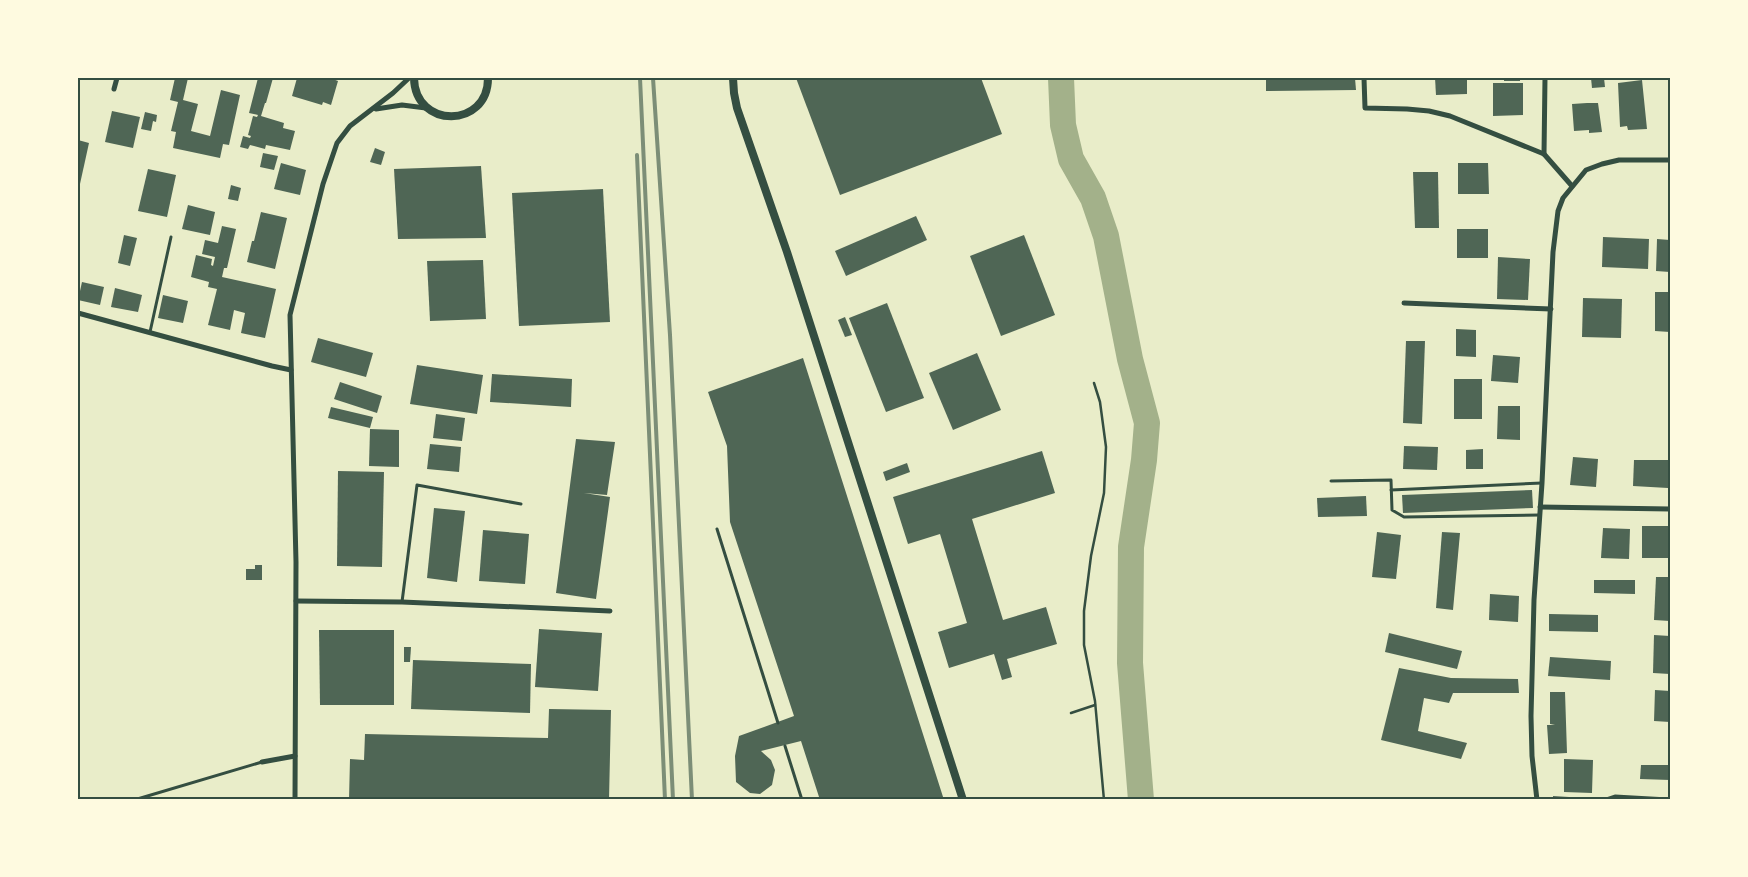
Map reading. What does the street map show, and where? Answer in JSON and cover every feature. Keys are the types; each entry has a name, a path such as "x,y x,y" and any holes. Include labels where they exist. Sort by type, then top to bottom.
{"street":[{"path":"114,89 117,78"},
{"path":"295,800 296,601 290,315 332,154 343,134 409,78"},
{"path":"414,78 420,100 438,114 450,117 462,116 473,110 481,102 487,91 488,78"},
{"path":"733,78 737,108 787,252 963,800"},
{"path":"1364,78 1364,108 1407,108 1450,116 1544,154 1572,186"},
{"path":"1544,154 1545,78"},
{"path":"370,110 402,105 428,108"},
{"path":"1537,800 1532,756 1532,666 1558,211 1572,186 1586,170 1602,164 1635,159 1670,160"},
{"path":"1404,304 1551,309"},
{"path":"78,313 291,370"},
{"path":"1540,507 1670,509"},
{"path":"296,601 402,602 610,612"},
{"path":"262,762 295,756"},
{"path":"1606,800 1615,797 1668,800"}],"lane":[{"path":"150,333 171,237"},
{"path":"1331,481 1391,480 1392,510 1404,517 1540,516"},
{"path":"1391,490 1542,483"},
{"path":"402,602 418,485 521,504"},
{"path":"717,529 778,723"},
{"path":"785,746 802,800"},
{"path":"134,800 262,762"}],"path":[{"path":"1094,383 1100,402 1106,447 1104,493 1091,556 1084,611 1084,645 1096,705 1104,800"},
{"path":"1071,713 1096,705"}],"building":[{"path":"175,78 188,78 183,100 198,104 191,131 210,136 221,90 240,95 229,145 223,144 220,158 173,148 176,132 171,131 178,102 170,100"},
{"path":"258,78 273,78 261,116 284,123 283,128 295,131 290,150 266,145 265,149 250,145 248,149 240,147 243,136 250,138 251,136 248,135 253,116 257,117 258,115 249,113"},
{"path":"297,78 330,78 338,81 331,105 323,102 322,105 292,96"},
{"path":"796,78 981,78 1002,134 840,195"},
{"path":"1266,78 1355,78 1356,90 1266,91"},
{"path":"1435,78 1467,78 1467,94 1436,95"},
{"path":"1504,78 1520,78 1520,81 1504,81"},
{"path":"1591,78 1604,78 1605,87 1592,88"},
{"path":"1642,80 1647,129 1628,130 1627,126 1620,127 1618,83"},
{"path":"1493,83 1523,83 1523,115 1493,116"},
{"path":"1598,103 1602,132 1589,133 1589,130 1574,131 1572,104"},
{"path":"112,111 140,117 133,148 105,142"},
{"path":"145,112 157,115 156,122 153,121 151,131 141,129"},
{"path":"78,140 89,143 78,193"},
{"path":"375,148 385,152 381,165 370,162"},
{"path":"263,153 278,156 274,170 260,167"},
{"path":"281,163 306,170 300,195 274,189"},
{"path":"1458,163 1488,163 1489,194 1458,194"},
{"path":"481,166 486,238 398,239 394,169"},
{"path":"148,169 176,175 167,217 138,211"},
{"path":"1413,172 1438,172 1439,228 1415,228"},
{"path":"231,185 241,188 238,201 228,199"},
{"path":"603,189 610,322 519,326 512,193"},
{"path":"188,205 215,212 210,235 182,229"},
{"path":"261,212 287,218 275,269 247,262"},
{"path":"916,216 927,240 846,276 835,251"},
{"path":"222,226 236,229 227,268 224,268 222,277 276,289 265,338 241,333 245,313 234,310 230,330 208,325 217,289 208,287 209,282 191,277 196,255 212,259 211,265 213,266 215,257 202,254 205,240 218,243"},
{"path":"1457,229 1488,229 1488,258 1457,258"},
{"path":"124,235 137,238 130,266 118,263"},
{"path":"1024,235 1055,315 1001,336 970,256"},
{"path":"1603,237 1649,239 1648,269 1602,267"},
{"path":"1657,239 1670,240 1670,272 1656,271"},
{"path":"1498,257 1530,259 1528,300 1497,299"},
{"path":"483,260 486,319 430,321 427,261"},
{"path":"82,282 104,287 100,305 78,300"},
{"path":"115,288 142,295 138,312 111,307"},
{"path":"1655,292 1670,292 1670,332 1655,331"},
{"path":"163,295 188,301 183,323 158,318"},
{"path":"1583,298 1622,299 1621,338 1582,337"},
{"path":"887,303 924,398 886,412 849,318"},
{"path":"845,317 852,335 845,337 838,320"},
{"path":"1456,329 1476,330 1476,357 1456,356"},
{"path":"318,338 373,353 366,377 311,362"},
{"path":"1406,341 1425,341 1422,424 1403,423"},
{"path":"977,353 1001,410 953,430 929,373"},
{"path":"1493,355 1520,357 1518,383 1491,381"},
{"path":"803,358 944,800 820,800 801,741 761,751 771,760 775,770 772,785 760,794 750,793 736,782 735,756 739,736 794,716 730,522 727,446 708,392"},
{"path":"417,365 483,375 477,414 410,404"},
{"path":"492,374 572,379 571,407 490,402"},
{"path":"1454,379 1482,379 1482,419 1454,419"},
{"path":"340,382 382,396 377,413 334,399"},
{"path":"1498,406 1520,406 1520,440 1497,439"},
{"path":"331,407 373,417 370,428 328,418"},
{"path":"436,414 465,418 462,441 433,438"},
{"path":"370,429 399,430 399,467 369,466"},
{"path":"576,439 615,442 607,495 584,493 610,497 596,599 556,593"},
{"path":"430,444 461,447 459,472 427,469"},
{"path":"1404,446 1438,447 1437,470 1403,469"},
{"path":"1483,449 1483,469 1466,469 1466,450"},
{"path":"1042,451 1055,493 972,519 1003,620 1046,607 1057,644 1007,659 1012,677 1002,680 994,654 949,668 938,632 967,623 940,534 908,544 893,497"},
{"path":"1573,457 1598,459 1596,487 1570,485"},
{"path":"1634,460 1669,460 1668,488 1633,486"},
{"path":"907,463 910,472 886,481 883,472"},
{"path":"338,471 384,472 382,567 337,566"},
{"path":"1532,490 1533,508 1403,513 1402,495"},
{"path":"1366,496 1367,516 1318,517 1317,498"},
{"path":"434,508 465,511 457,582 427,578"},
{"path":"1642,526 1670,526 1670,558 1642,558"},
{"path":"1603,528 1630,529 1629,559 1601,558"},
{"path":"483,530 529,534 525,584 479,581"},
{"path":"1377,532 1401,535 1396,579 1372,577"},
{"path":"1442,532 1460,533 1453,610 1436,608"},
{"path":"255,565 262,565 262,580 246,580 246,569 255,569"},
{"path":"1656,577 1670,577 1670,621 1654,620"},
{"path":"1594,580 1635,580 1635,594 1594,593"},
{"path":"1490,594 1519,596 1518,622 1489,620"},
{"path":"1549,614 1598,615 1598,632 1549,631"},
{"path":"539,629 602,633 598,691 535,687"},
{"path":"319,630 394,630 394,705 320,705"},
{"path":"1389,633 1462,651 1457,669 1385,652"},
{"path":"1654,635 1670,636 1670,674 1653,673"},
{"path":"404,647 411,647 410,662 404,662"},
{"path":"1550,657 1611,661 1610,680 1548,676"},
{"path":"413,660 531,664 530,713 411,709"},
{"path":"1399,668 1451,678 1518,679 1519,693 1453,693 1449,703 1424,698 1418,731 1467,743 1461,759 1381,740"},
{"path":"1655,690 1670,691 1670,722 1654,721"},
{"path":"1550,692 1565,692 1567,753 1549,754 1547,725 1555,725 1550,724"},
{"path":"549,709 611,710 609,800 349,800 350,759 364,760 365,734 548,738"},
{"path":"1564,759 1593,760 1592,793 1564,792"},
{"path":"1641,765 1670,765 1670,780 1640,779"},
{"path":"1553,796 1569,797 1569,800 1553,800"}],"waterway":[{"path":"1061,78 1063,125 1071,159 1093,198 1106,236 1130,359 1147,423 1144,460 1131,547 1130,663 1141,800"}],"railway":[{"path":"640,78 673,800"},
{"path":"653,78 670,335 692,800"},
{"path":"637,155 665,800"}]}
